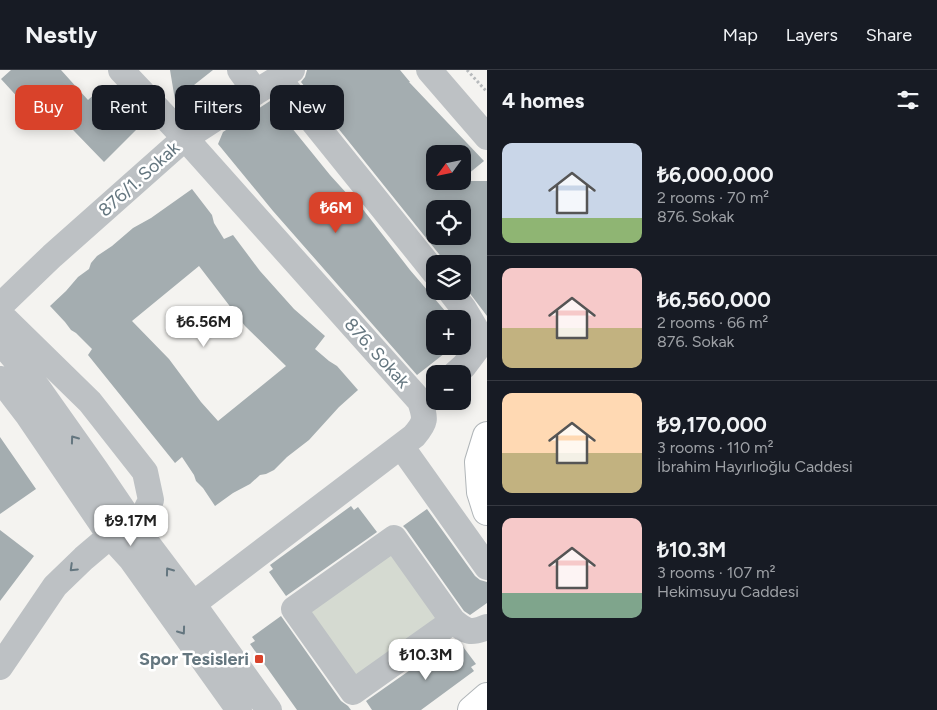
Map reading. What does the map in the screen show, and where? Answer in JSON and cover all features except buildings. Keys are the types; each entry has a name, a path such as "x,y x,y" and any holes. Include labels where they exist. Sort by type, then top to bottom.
{"main road":[{"path":"487,436 479,462 481,492 487,511"}],"street":[{"name":"876. Sokak","path":"121,70 426,393"},
{"path":"240,70 251,85"},
{"path":"429,70 487,137"},
{"name":"876/1. Sokak","path":"260,90 285,74"},
{"path":"285,74 426,261"},
{"name":"876/1. Sokak","path":"0,306 52,256 185,138 197,130"},
{"path":"457,300 477,331 479,346 465,365"},
{"path":"0,314 90,402 144,472 151,500 144,514 110,536 84,558 56,586 0,667"},
{"path":"0,342 38,388 132,523 193,604 209,647 239,710"},
{"path":"0,379 28,414 110,536 209,647 269,710"},
{"name":"876. Sokak","path":"193,604 414,436 423,426 426,408"},
{"path":"401,446 487,567"},
{"path":"453,621 352,692 294,609 394,538 453,621 464,630 477,631 487,627"}],"path":[{"path":"467,70 487,92"}],"shaded area":[{"path":"392,549 441,619 354,680 305,610"}],"place":[{"name":"Spor Tesisleri","path":"259,659"}]}
